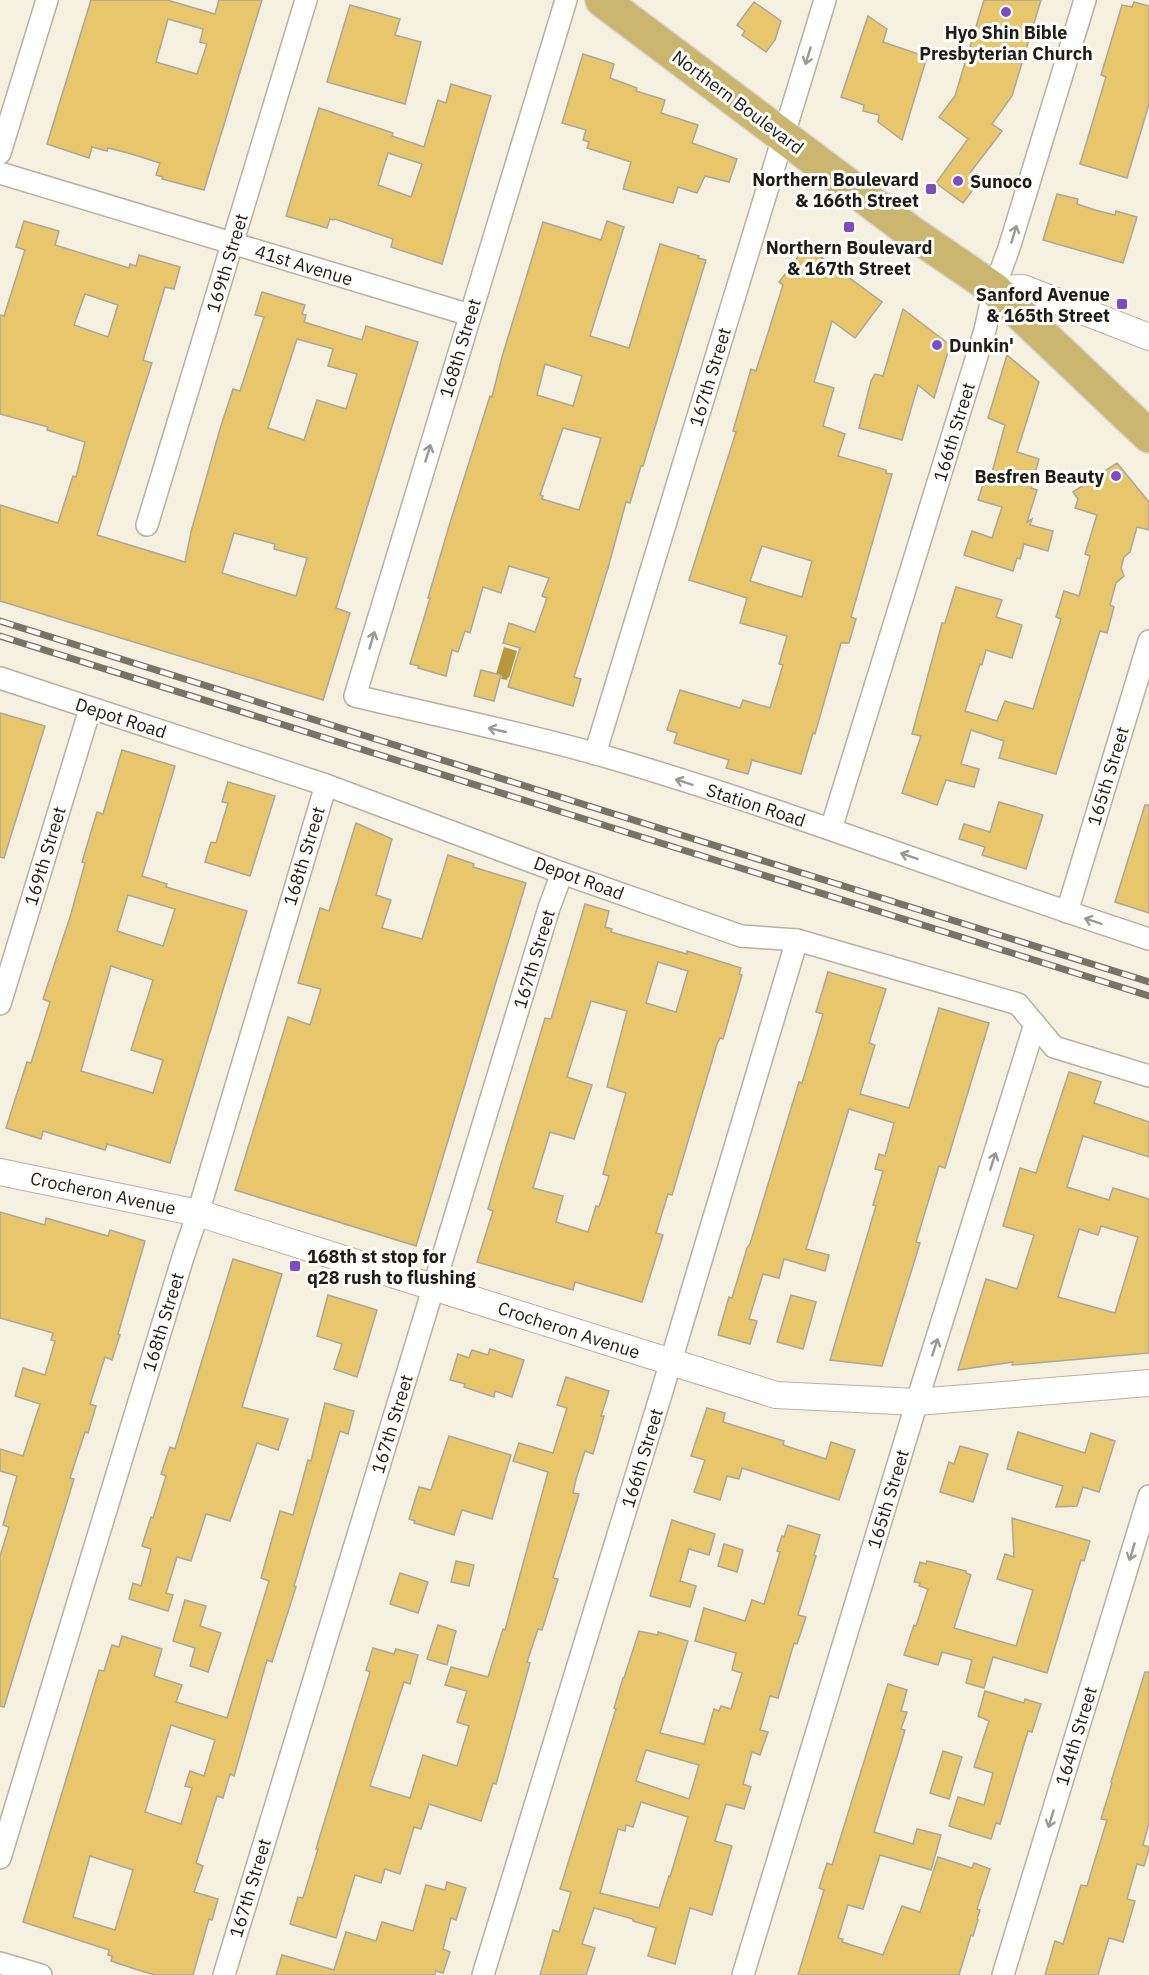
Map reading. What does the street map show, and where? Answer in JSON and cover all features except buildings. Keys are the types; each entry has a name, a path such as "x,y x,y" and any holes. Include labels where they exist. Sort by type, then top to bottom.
{"main road":[{"name":"Northern Boulevard","path":"602,0 908,230 994,290 1149,436"}],"street":[{"path":"0,153 47,0"},
{"name":"169th Street","path":"147,525 306,0"},
{"name":"168th Street","path":"355,696 566,0"},
{"name":"167th Street","path":"595,754 825,0"},
{"name":"166th Street","path":"831,829 985,330 994,290 1086,0"},
{"name":"41st Avenue","path":"0,173 470,315"},
{"path":"994,290 1023,288 1149,337"},
{"name":"165th Street","path":"1067,912 1149,641"},
{"name":"Depot Road","path":"0,678 326,785 562,873 741,936 797,940 1018,1004 1054,1047 1149,1077"},
{"name":"Station Road","path":"355,696 595,754 831,829 1149,939"},
{"name":"169th Street","path":"0,1004 90,709"},
{"name":"168th Street","path":"0,1858 198,1213 326,785"},
{"name":"167th Street","path":"224,1975 562,873"},
{"name":"166th Street","path":"483,1975 797,940"},
{"name":"165th Street","path":"743,1975 917,1402 1035,1024"},
{"name":"Crocheron Avenue","path":"0,1172 198,1213 777,1395 917,1402 1149,1383"},
{"name":"164th Street","path":"1003,1975 1149,1496"},
{"path":"0,1963 40,1975"}],"shaded area":[{"path":"504,647 517,651 507,680 501,679 502,676 496,674"}],"railway":[{"path":"0,621 1149,982"},
{"path":"0,636 1149,996"}],"place":[{"name":"Hyo Shin Bible Presbyterian Church","path":"1006,12"},
{"name":"Sunoco","path":"958,181"},
{"name":"Northern Boulevard & 166th Street","path":"931,189"},
{"name":"Northern Boulevard & 167th Street","path":"849,227"},
{"name":"Sanford Avenue & 165th Street","path":"1122,304"},
{"name":"Dunkin'","path":"937,345"},
{"name":"Besfren Beauty","path":"1116,476"},
{"name":"168th st stop for q28 rush to flushing","path":"295,1266"}]}
